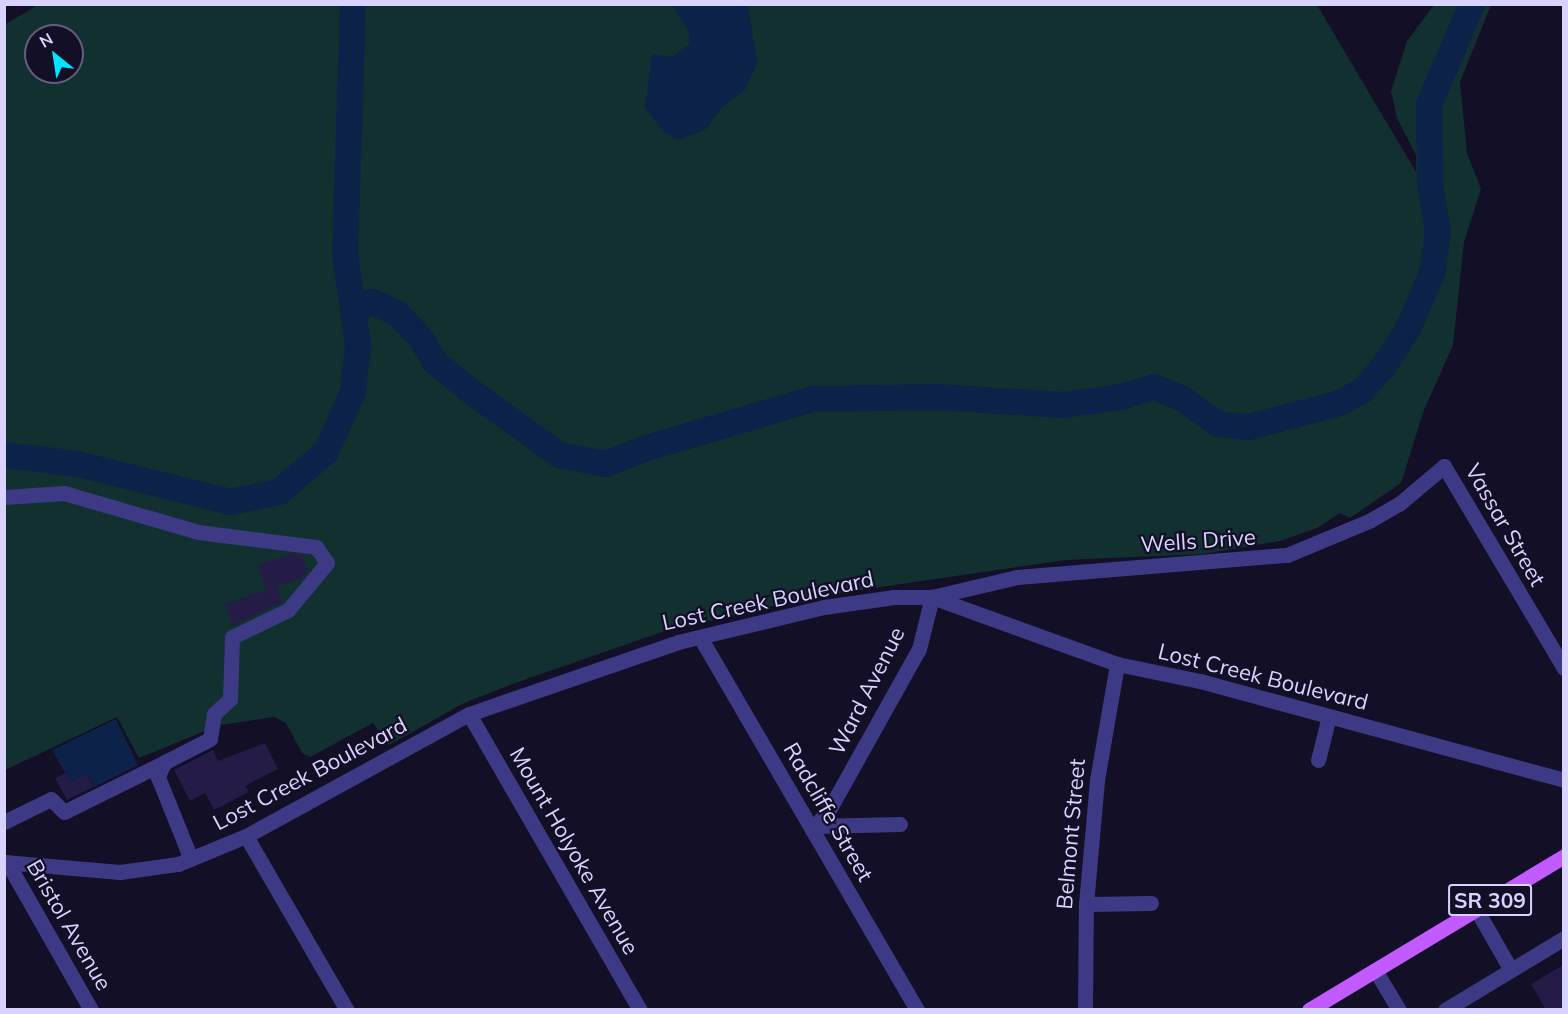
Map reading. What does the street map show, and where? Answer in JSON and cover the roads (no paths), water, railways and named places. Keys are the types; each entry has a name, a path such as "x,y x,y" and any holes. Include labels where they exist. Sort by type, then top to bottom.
{"main road":[{"name":"SR 309","path":"1309,1010 1563,856"}],"street":[{"name":"Wells Drive","path":"932,597 1017,577 1287,555 1369,521 1399,504 1444,466"},
{"name":"Vassar Street","path":"1444,466 1563,668"},
{"path":"4,497 64,493 198,532 316,547 327,564 288,610 232,637 230,699 214,714 210,739 64,812 51,799 4,822"},
{"name":"Lost Creek Boulevard","path":"6,862 120,872 162,868 191,859 246,836 469,714 632,656 700,637 854,602 932,597 1117,664 1200,681 1563,780"},
{"name":"Ward Avenue","path":"814,828 830,808 919,649 932,597"},
{"name":"Radcliffe Street","path":"700,637 814,828 917,1010"},
{"name":"Belmont Street","path":"1085,1010 1086,904 1097,780 1117,664"},
{"name":"Mount Holyoke Avenue","path":"469,714 640,1010"},
{"path":"1318,760 1329,716"},
{"path":"165,762 158,777 191,859"},
{"path":"814,828 900,824"},
{"path":"246,836 347,1010"},
{"name":"Bristol Avenue","path":"6,862 92,1010"},
{"path":"1086,904 1151,903"},
{"path":"1476,909 1511,970"},
{"path":"1445,1010 1563,938"},
{"path":"1375,970 1399,1010"}],"water":[{"path":"672,5 748,5 757,63 745,90 721,108 705,130 677,140 663,131 645,108 652,54 672,57 689,44 689,32"},
{"path":"116,719 138,765 94,787 87,774 70,782 52,750"}],"waterway":[{"path":"4,455 77,464 230,502 279,492 326,452 353,392 358,345 345,255 353,4"},
{"path":"355,319 359,306 372,302 397,313 422,340 436,363 472,392 559,455 605,464 647,448 812,399 938,397 1063,405 1121,397 1154,387 1183,399 1218,424 1249,427 1340,403 1362,391 1384,366 1409,327 1433,270 1438,232 1430,183 1429,105 1472,4"}]}
